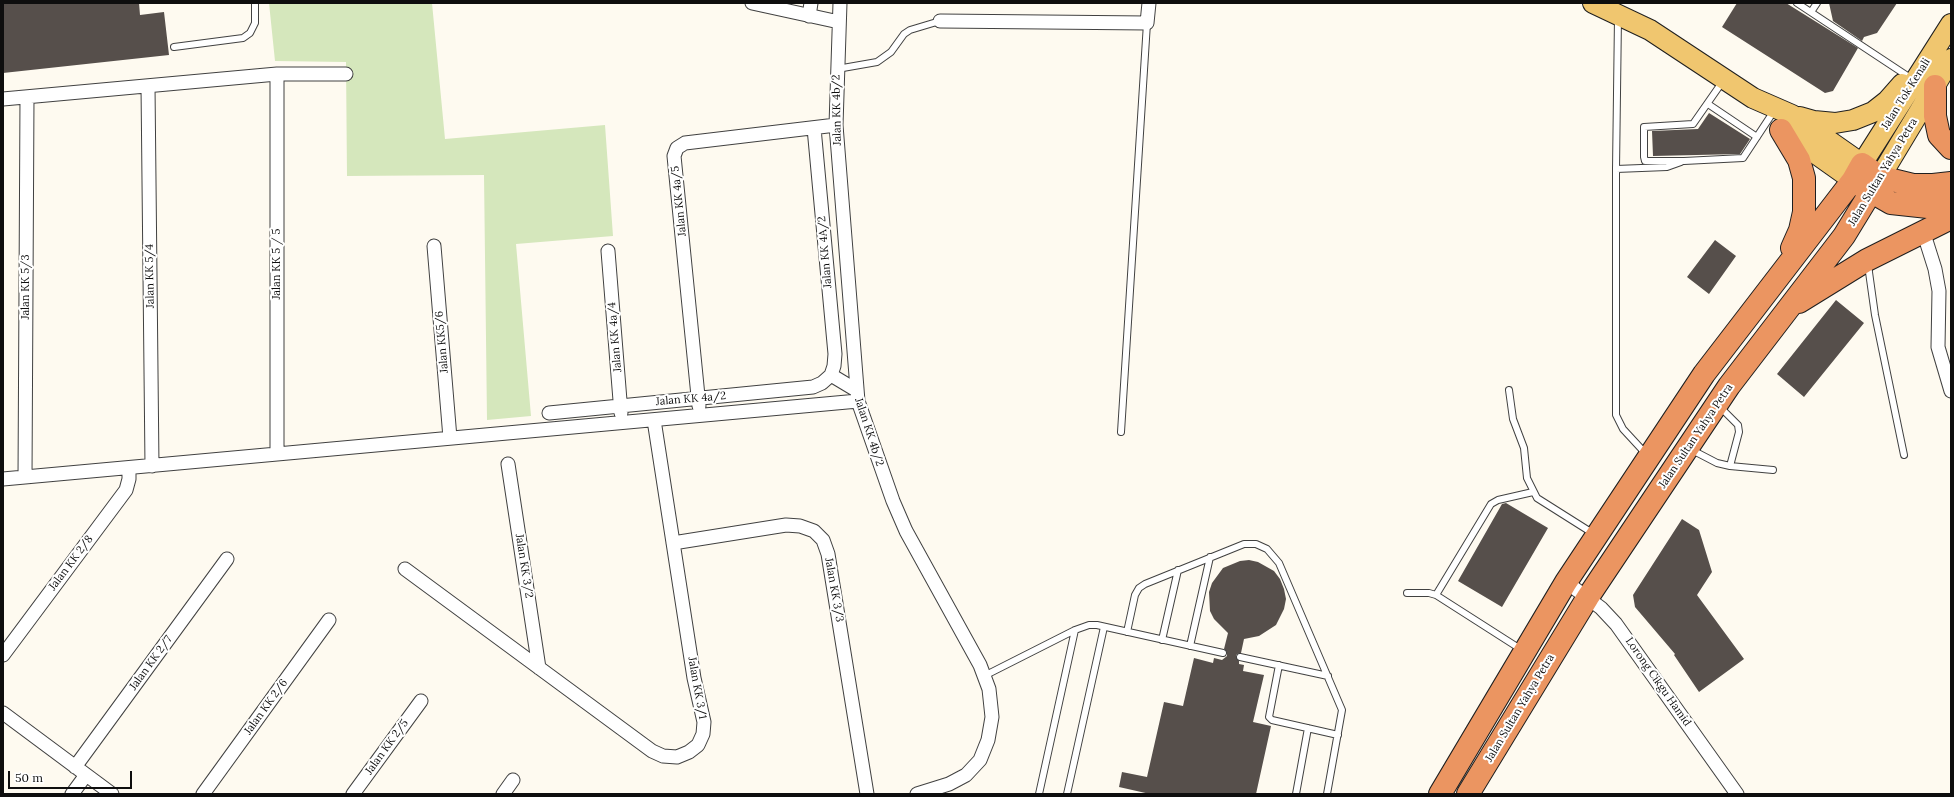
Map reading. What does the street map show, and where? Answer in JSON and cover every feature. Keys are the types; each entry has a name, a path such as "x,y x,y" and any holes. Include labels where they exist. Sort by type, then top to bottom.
{"highway":[{"path":"1935,86 1935,116 1939,135 1951,148"},
{"path":"1781,120 1799,160 1804,178 1805,193 1804,212 1800,230 1781,273"},
{"path":"1857,172 1875,185 1891,203 1928,207 1951,204"},
{"name":"Jalan Sultan Yahya Petra","path":"1440,794 1566,582 1704,374 1857,172"},
{"path":"1875,185 1933,185 1951,183"},
{"name":"Jalan Sultan Yahya Petra","path":"1468,794 1588,597 1688,447 1717,404 1844,236 1875,185"},
{"path":"1788,309 1867,260 1951,218"}],"main road":[{"path":"1593,3 1618,8 1753,98 1781,120 1857,172"},
{"name":"Jalan Tok Kenali","path":"1935,86 1951,24"},
{"path":"1781,120 1835,123 1853,120 1873,112 1888,101 1910,77 1943,54"},
{"name":"Jalan Tok Kenali","path":"1857,172 1943,54"},
{"name":"Jalan Sultan Yahya Petra","path":"1875,185 1935,86"}],"street":[{"path":"752,3 810,9 839,22"},
{"name":"Jalan KK 4b/2","path":"840,3 836,125 857,396 893,501 906,531 980,665 989,689 992,717 988,740 980,760 966,775 937,791 917,794"},
{"path":"940,21 1147,23 1148,3"},
{"path":"3,99 277,74 346,74"},
{"name":"Jalan KK 5 / 5","path":"277,74 277,454"},
{"name":"Jalan KK 5/4","path":"148,86 152,466"},
{"name":"Jalan KK 5/3","path":"25,477 27,96"},
{"name":"Jalan KK 4a/5","path":"700,416 675,152 680,144 685,143 836,125"},
{"name":"Jalan KK 4A/2","path":"814,128 835,354 834,366 831,375"},
{"path":"1923,231 1940,291 1938,347 1951,391"},
{"name":"Jalan KK5/6","path":"434,246 450,438"},
{"name":"Jalan KK 4a/4","path":"608,250 622,423"},
{"path":"831,375 857,396"},
{"name":"Jalan KK 4a/2","path":"549,412 813,387 822,383 831,375"},
{"path":"3,479 700,416 857,396"},
{"name":"Jalan KK 3/1","path":"405,569 652,751 663,756 677,757 689,752 698,745 703,734 704,722 694,678 654,420"},
{"name":"Jalan KK 3/2","path":"508,464 540,668"},
{"name":"Jalan KK 2/8","path":"3,655 126,490 129,479 129,468"},
{"name":"Jalan KK 3/3","path":"673,543 786,525 800,526 814,531 823,540 828,554 867,794"},
{"name":"Jalan KK 2/7","path":"75,767 227,560"},
{"name":"Lorong Cikgu Hamid","path":"1566,582 1588,597 1616,624 1737,794"},
{"name":"Jalan KK 2/6","path":"203,794 329,620"},
{"name":"Jalan KK 2/5","path":"353,794 421,701"},
{"path":"3,713 112,794"},
{"path":"72,794 86,775"},
{"path":"503,794 513,780"}],"lane":[{"path":"174,47 243,38 250,33 255,23 255,3"},
{"path":"1797,3 1910,77"},
{"path":"1811,12 1817,3"},
{"path":"1618,8 1616,169 1616,415 1622,429 1649,457"},
{"path":"837,69 877,62 891,52 904,34 910,30 940,21"},
{"path":"1121,432 1147,23"},
{"path":"1724,79 1693,124 1648,126 1643,129 1645,161 1743,158 1757,137 1781,120"},
{"path":"1708,104 1757,137"},
{"path":"1616,169 1667,168 1684,161"},
{"path":"1867,260 1875,315 1904,455"},
{"path":"1509,390 1513,419 1524,448 1526,478 1533,492 1542,502 1597,536"},
{"path":"1717,404 1738,426 1739,432 1730,466"},
{"path":"1688,447 1717,464 1773,470"},
{"path":"1436,595 1491,504 1498,500 1533,492"},
{"path":"1127,632 1135,595 1139,588 1145,584 1238,546 1250,544 1262,546 1272,553 1279,563 1342,710 1327,794"},
{"path":"1190,646 1210,557"},
{"path":"1162,640 1178,570"},
{"path":"1407,593 1429,593 1436,595 1525,652"},
{"path":"984,676 1075,630 1089,625 1224,653"},
{"path":"1067,794 1104,627"},
{"path":"1039,794 1075,630"},
{"path":"1240,657 1328,676"},
{"path":"1279,665 1268,712 1269,717 1272,720 1338,735"},
{"path":"1296,794 1308,728"}],"green space":[{"path":"269,3 432,3 445,139 605,125 613,236 516,244 531,416 487,420 484,175 347,176 346,62 275,61"}],"building":[{"path":"3,3 139,3 140,15 164,12 169,55 3,73"},
{"path":"1737,3 1786,3 1858,48 1833,91 1825,93 1722,27"},
{"path":"1829,3 1897,3 1877,33 1864,37 1862,41 1833,21"},
{"path":"1709,113 1750,139 1740,154 1653,156 1652,131 1698,129"},
{"path":"1715,240 1736,256 1709,294 1687,277"},
{"path":"1836,300 1864,323 1804,397 1777,374"},
{"path":"1506,503 1548,528 1502,607 1458,581 1502,504"},
{"path":"1682,519 1699,530 1712,572 1697,595 1744,659 1699,692 1674,655 1675,654 1635,607 1633,595"},
{"path":"1249,560 1258,562 1274,571 1280,579 1286,599 1284,609 1276,625 1259,636 1244,639 1241,653 1237,654 1236,656 1239,664 1244,665 1243,671 1264,675 1253,722 1271,726 1256,794 1150,794 1119,787 1122,772 1147,777 1164,702 1183,706 1194,658 1213,663 1214,658 1222,660 1227,656 1227,652 1224,649 1228,633 1214,619 1210,611 1209,592 1212,583 1223,568 1240,561"}]}
